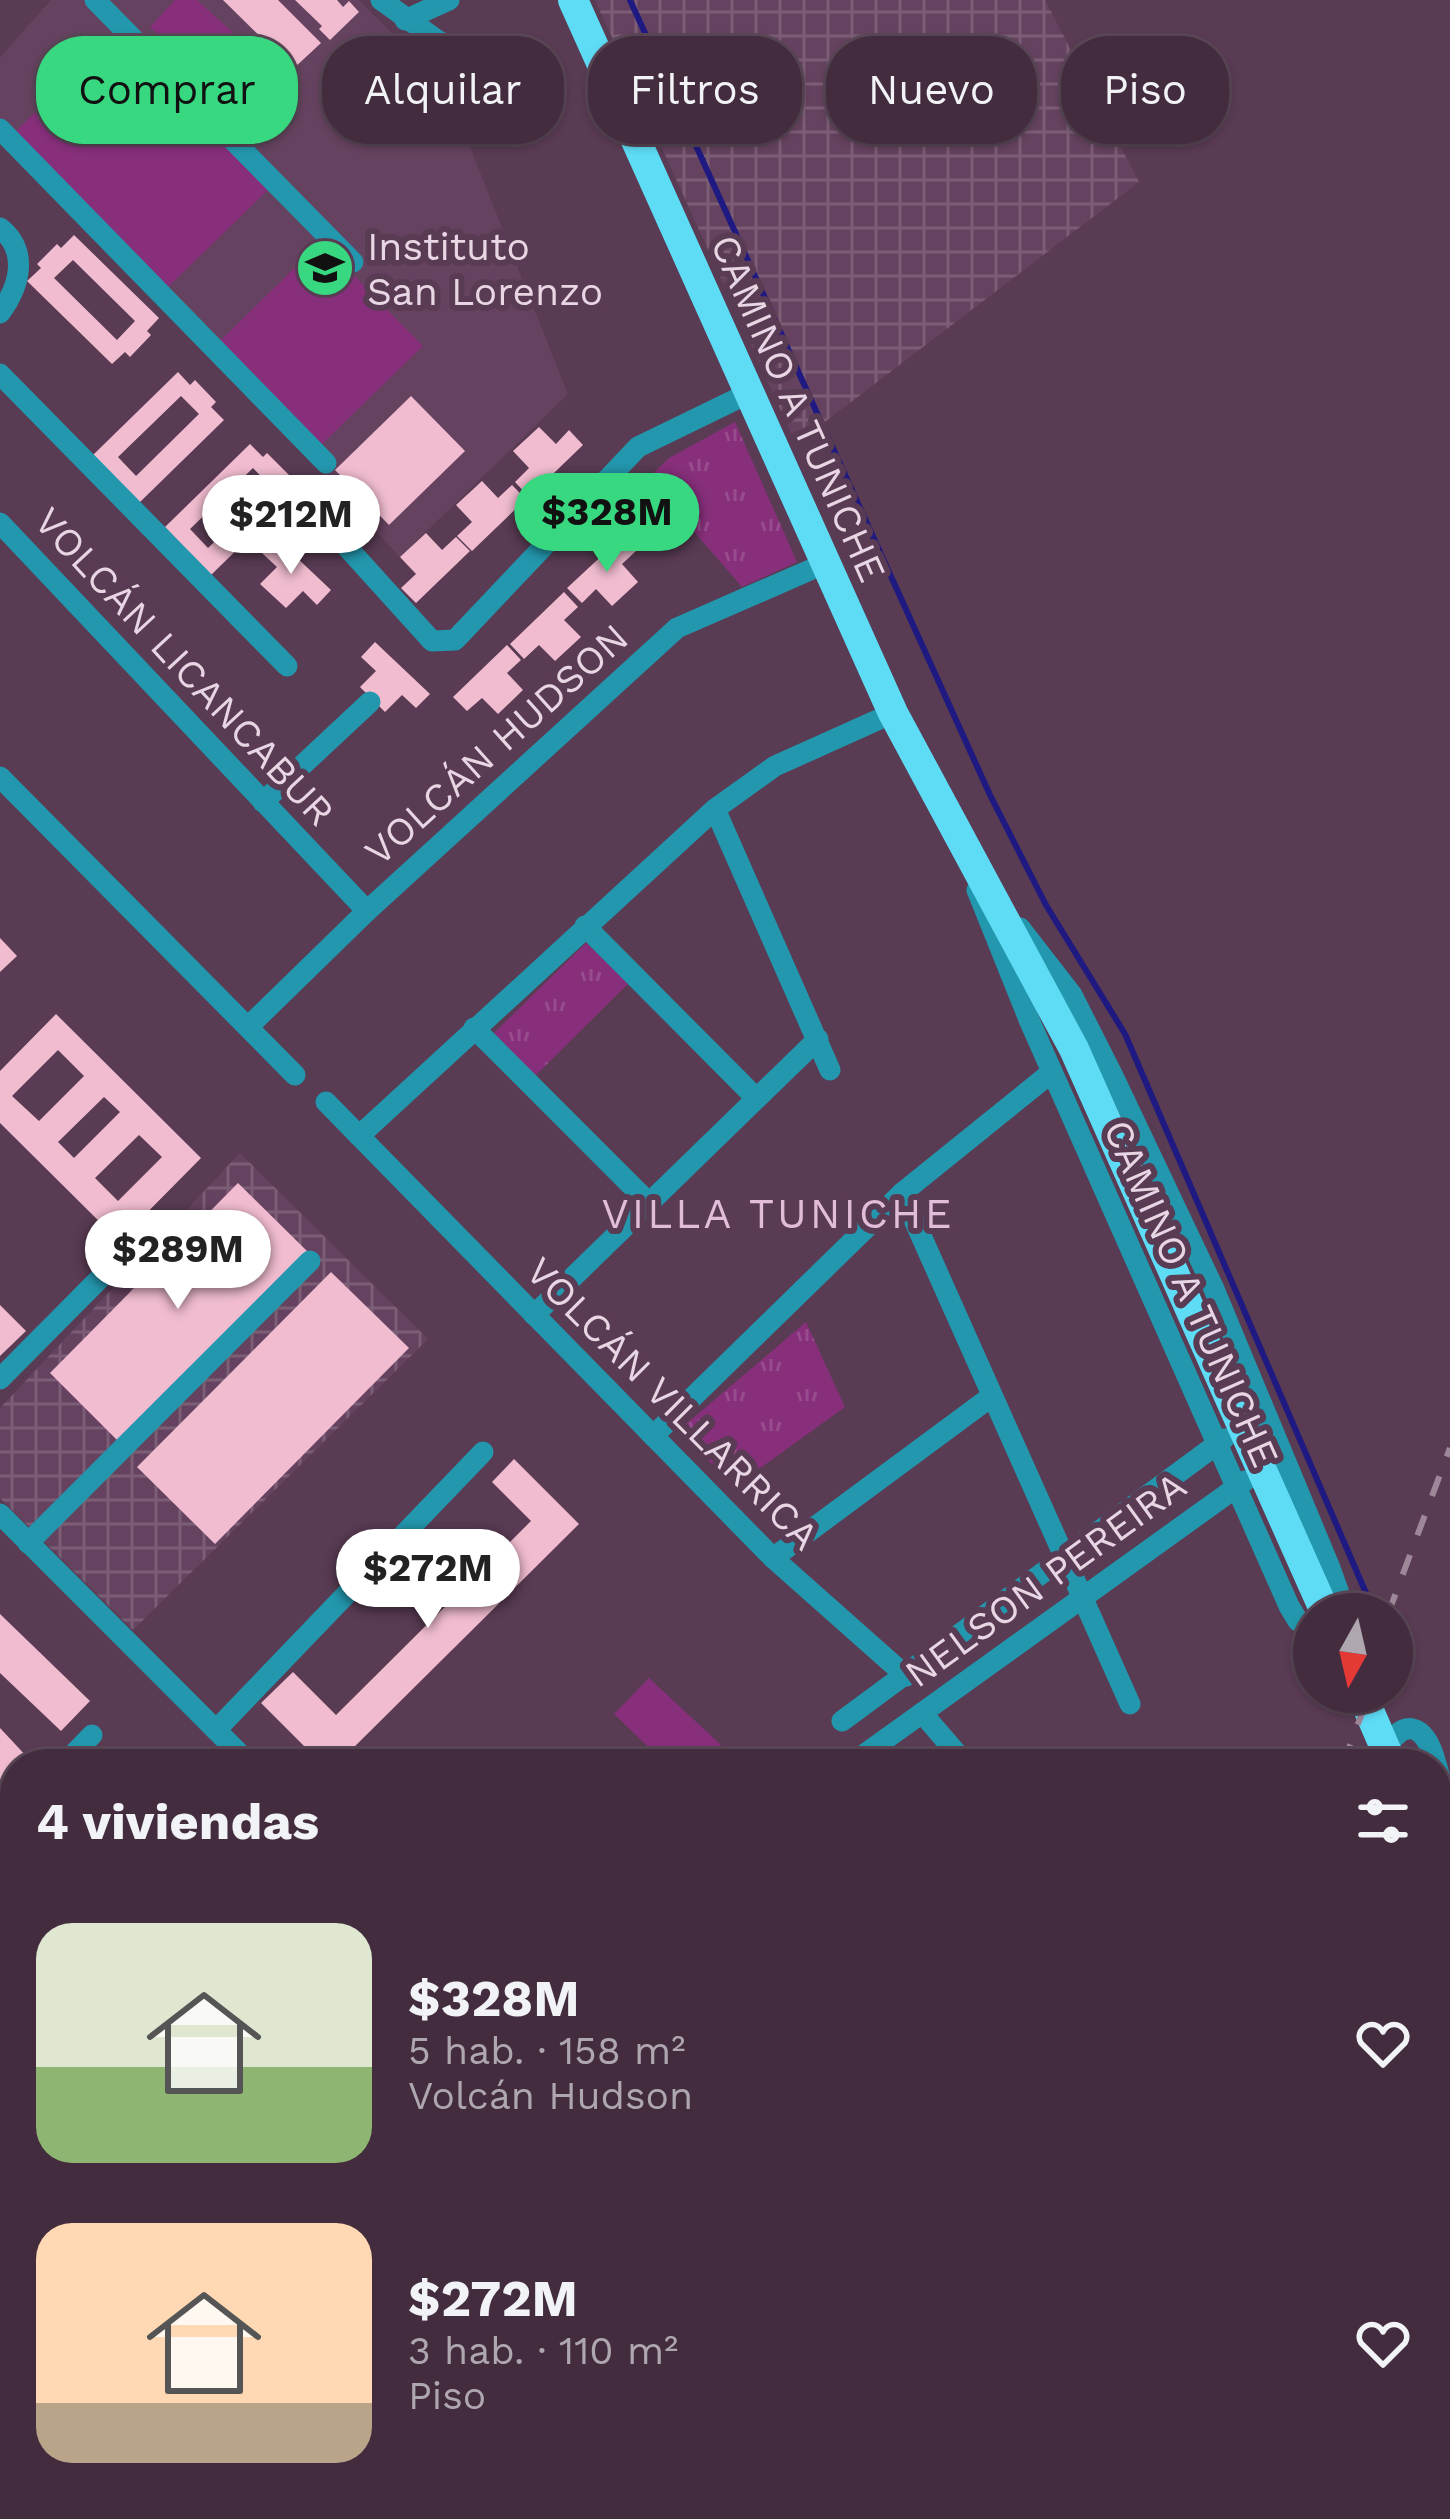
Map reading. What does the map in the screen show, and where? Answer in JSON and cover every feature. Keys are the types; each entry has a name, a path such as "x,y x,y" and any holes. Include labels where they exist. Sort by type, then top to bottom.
{"main road":[{"name":"CAMINO A TUNICHE","path":"573,0 892,713 1101,1105 1317,1593"},
{"path":"1370,1713 1386,1749"}],"street":[{"path":"94,0 353,262"},
{"path":"381,0 434,36"},
{"path":"405,20 449,0"},
{"path":"0,129 326,464"},
{"path":"0,228 12,238 19,255 18,277 0,313"},
{"path":"0,374 287,666"},
{"path":"317,514 432,640 455,640 638,447 749,393"},
{"name":"VOLCÁN LICANCABUR","path":"0,523 367,911"},
{"name":"VOLCÁN HUDSON","path":"248,1027 367,911 677,628 826,563"},
{"path":"263,802 370,702"},
{"path":"358,1136 715,809 776,766 892,713"},
{"path":"0,777 295,1075"},
{"path":"715,809 830,1070"},
{"name":"CAMINO A TUNICHE","path":"963,843 984,913 1052,1072 1293,1613"},
{"name":"CAMINO A TUNICHE","path":"982,880 1072,994 1214,1289 1338,1593"},
{"path":"585,926 756,1098"},
{"path":"474,1028 650,1204"},
{"path":"535,1315 818,1039"},
{"path":"653,1436 902,1193 1052,1072"},
{"name":"VOLCÁN VILLARRICA","path":"326,1102 773,1558 906,1676"},
{"path":"902,1193 1130,1704"},
{"path":"28,1543 310,1261"},
{"path":"0,1379 112,1264"},
{"path":"773,1558 992,1396"},
{"name":"NELSON PEREIRA","path":"842,1721 1265,1412"},
{"path":"216,1730 483,1451"},
{"name":"NELSON PEREIRA","path":"872,1749 1283,1455"},
{"path":"4,1525 28,1543 235,1749"},
{"path":"899,1729 906,1676"},
{"path":"922,1713 953,1749"},
{"path":"1386,1749 1393,1734 1404,1728 1424,1736 1430,1749"},
{"path":"78,1749 92,1735"}],"shaded area":[{"name":"Instituto San Lorenzo","path":"51,0 359,0 395,36 322,36 322,144 469,144 568,394 400,557 0,125 0,57"},
{"path":"595,0 1045,0 1064,36 1061,144 1119,144 1139,182 796,444 660,144 802,144 802,36 611,36"},
{"path":"240,1153 428,1339 133,1630 0,1498 0,1408"}],"green space":[{"path":"175,0 197,0 237,36 160,36 150,27"},
{"path":"36,111 36,144 223,144 268,190 166,289 14,133"},
{"path":"321,242 423,346 321,445 220,341"},
{"path":"735,422 797,562 742,587 648,478 669,458"},
{"path":"586,943 629,983 535,1076 494,1033"},
{"path":"806,1322 845,1407 734,1487 679,1430"},
{"path":"649,1678 721,1745 717,1749 650,1749 614,1714"}],"building":[{"path":"223,0 278,0 321,43 298,64 298,36 260,36"},
{"path":"295,0 337,0 343,7 349,1 359,12 334,36 326,36 319,29 322,26"},
{"path":"74,235 159,318 147,331 151,335 130,357 125,352 112,364 27,281 57,244 61,248","holes":["73,260 135,321 117,340 54,278"]},
{"path":"178,372 190,385 195,380 216,402 211,407 224,420 139,503 93,455","holes":["181,396 199,414 136,476 118,457"]},
{"path":"411,396 465,451 389,525 335,470"},
{"path":"539,427 556,444 569,430 583,445 529,497 515,482 529,468 513,451"},
{"path":"250,444 289,475 283,480 296,492 211,575 165,527","holes":["253,468 271,487 208,548 190,529"]},
{"path":"482,481 498,498 512,485 526,499 472,551 457,536 472,522 456,505"},
{"path":"426,533 442,550 456,537 470,551 416,603 401,588 416,574 400,557"},
{"path":"622,537 636,551 622,564 638,582 612,606 596,589 582,603 567,588"},
{"path":"276,538 331,590 317,605 303,591 286,608 260,584 277,567 262,553"},
{"path":"564,592 578,607 564,620 581,637 555,661 539,645 524,659 510,644"},
{"path":"375,642 430,694 416,708 402,695 385,712 360,687 376,671 361,657"},
{"path":"507,645 521,660 507,673 523,690 498,714 482,698 467,711 453,697"},
{"path":"0,938 17,956 0,972"},
{"path":"56,1014 201,1158 119,1241 0,1123 0,1071","holes":["58,1050 84,1076 39,1121 12,1096","104,1097 120,1112 74,1158 58,1142","139,1135 162,1157 118,1201 95,1178"]},
{"path":"238,1183 307,1251 118,1441 50,1373"},
{"path":"331,1272 409,1348 215,1544 137,1467"},
{"path":"0,1305 26,1331 0,1356"},
{"path":"514,1459 579,1524 352,1749 307,1749 261,1703 293,1672 336,1715 531,1521 492,1482"},
{"path":"0,1614 90,1701 61,1731 0,1673"},
{"path":"0,1728 20,1749 0,1749"}],"waterway":[{"path":"630,0 990,795 1046,905 1125,1034 1366,1593"}],"railway":[{"path":"1396,1593 1450,1448"},
{"path":"1349,1749 1362,1713"}],"place":[{"name":"Instituto San Lorenzo","path":"325,268"}],"district":[{"name":"VILLA TUNICHE","path":"778,1213"}]}
